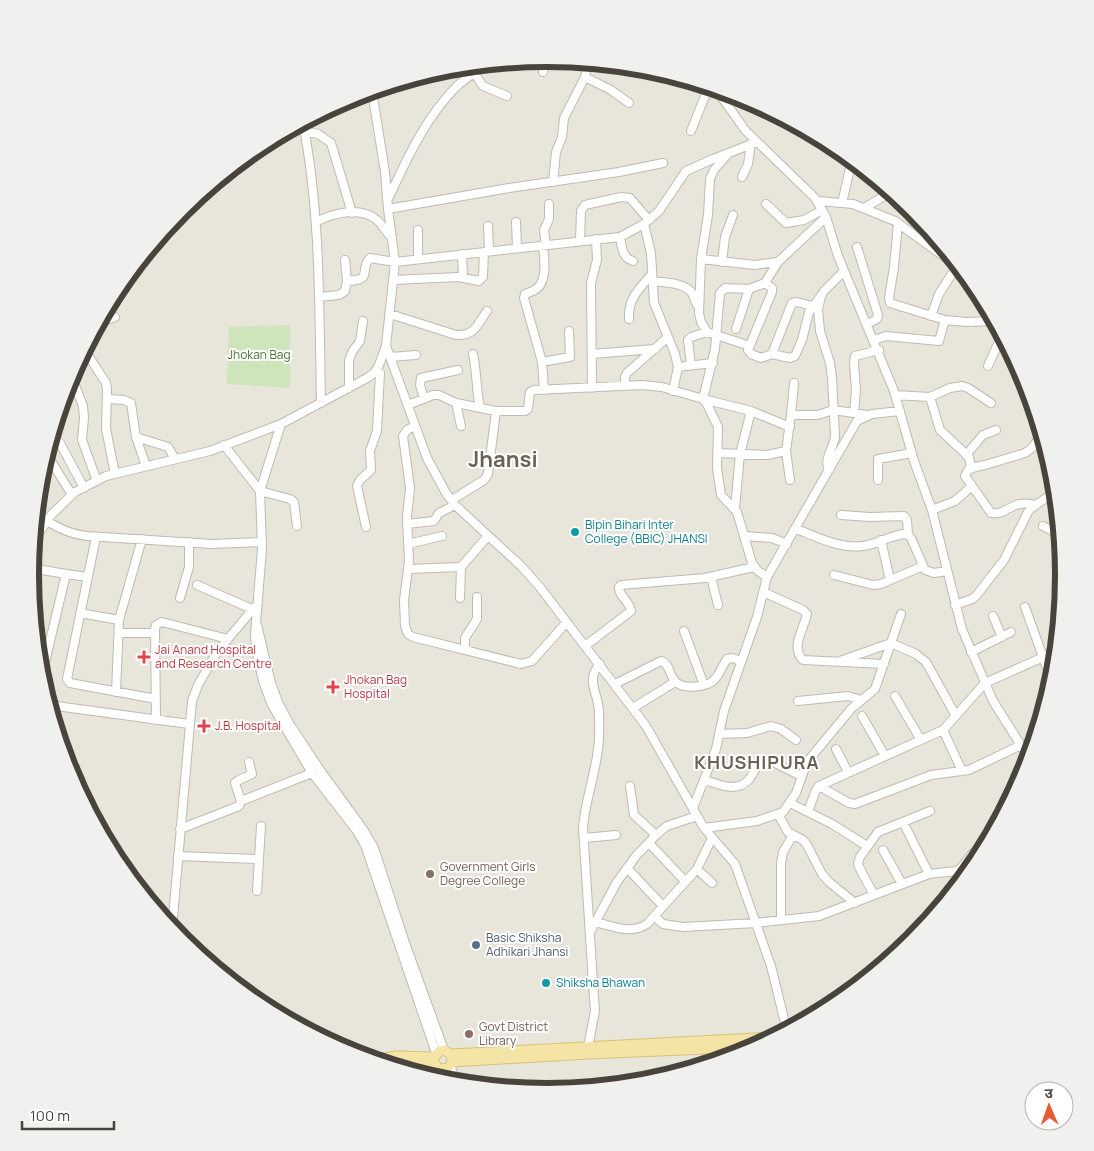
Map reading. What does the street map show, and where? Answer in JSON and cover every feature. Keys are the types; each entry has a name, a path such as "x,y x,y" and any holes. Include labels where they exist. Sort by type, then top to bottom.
{"main road":[{"path":"405,1063 588,1047 756,1038"},
{"path":"386,1058 397,1056 443,1059 733,1048"}],"street":[{"path":"543,72 544,67"},
{"path":"553,182 556,152 562,137 564,118 585,77 587,69"},
{"path":"474,73 483,86 507,96"},
{"path":"387,205 410,152 429,120 457,87 474,73"},
{"path":"585,77 611,90 628,102"},
{"path":"692,131 705,96 709,94"},
{"path":"366,526 357,486 360,480 371,470 370,451 377,432 377,373 386,346 395,262 387,205 385,172 373,98"},
{"path":"723,99 754,143 818,201 844,271 896,395 912,453 932,510 962,629 994,701 1024,750"},
{"path":"321,403 316,222 305,131 318,134 332,143 352,213"},
{"path":"347,282 362,279 370,258 395,262 620,237 646,222 664,206 686,171 754,143"},
{"path":"742,177 754,143"},
{"path":"698,308 700,259 708,215 711,174 728,154"},
{"path":"387,205 619,172 663,163"},
{"path":"842,203 850,168"},
{"path":"864,208 885,196"},
{"path":"580,241 581,211 586,205 621,197 630,198 646,222 651,253 654,303 675,354 678,367 673,391"},
{"path":"818,201 842,203 864,208 898,222 937,250"},
{"path":"544,390 542,362 524,298 525,294 533,292 544,277 544,230 549,219 549,204"},
{"path":"766,204 786,222 804,220 824,214"},
{"path":"316,222 334,214 352,213 368,215 375,218 392,238"},
{"path":"722,262 724,244 733,214"},
{"path":"703,399 713,363 718,335 721,290 725,288 749,289 765,283 778,262 824,214"},
{"path":"516,222 517,248"},
{"path":"898,222 889,301 892,304 945,320 987,321"},
{"path":"394,280 463,277 477,281 482,279 487,251 488,226"},
{"path":"418,230 418,259"},
{"path":"620,237 624,254 628,260 633,261"},
{"path":"592,388 591,283 597,260 596,239"},
{"path":"857,247 878,315 877,319 867,324"},
{"path":"462,254 463,277"},
{"path":"700,259 755,265 778,262"},
{"path":"319,297 343,293 347,282 345,260"},
{"path":"932,316 938,294 952,269"},
{"path":"765,283 772,288 772,292 750,346 749,353 758,358 772,354 790,358 795,356 802,340 807,317 812,306 844,271"},
{"path":"652,277 688,289 691,292 698,308 701,322 707,332"},
{"path":"628,319 628,309 632,298 652,277"},
{"path":"736,329 749,289"},
{"path":"821,296 818,309 820,331 828,356 832,378 834,443 827,460 826,466 829,470"},
{"path":"772,354 792,303 796,302 812,306"},
{"path":"390,314 456,335 463,335 473,332 487,310"},
{"path":"108,320 115,317"},
{"path":"874,340 886,336 939,341 945,320"},
{"path":"349,388 349,361 362,336 363,321"},
{"path":"542,362 570,357 568,331"},
{"path":"691,365 688,340 691,337 707,332 750,346"},
{"path":"625,386 627,373 668,337"},
{"path":"988,366 999,343"},
{"path":"386,346 427,458 453,503 539,586 600,664 646,726 704,828 735,864 771,966 785,1024"},
{"path":"592,354 654,349"},
{"path":"854,412 856,391 855,356 878,350"},
{"path":"473,354 477,372 476,389 480,408"},
{"path":"390,357 416,355"},
{"path":"89,356 106,382 106,429 115,474"},
{"path":"678,367 713,363"},
{"path":"424,399 420,385 421,378 458,370"},
{"path":"41,531 72,495 97,481 115,474 224,445 281,424 377,373 396,372"},
{"path":"790,480 786,451 792,415 794,383"},
{"path":"408,405 433,395 439,395 456,404 496,411 525,411 530,406 530,392 534,390 654,386 751,411 790,427"},
{"path":"896,395 930,397 950,388 962,386 991,403"},
{"path":"75,387 83,406 82,440 97,481"},
{"path":"930,397 940,430 971,461 971,468"},
{"path":"107,399 124,400 131,403 136,437 146,466"},
{"path":"703,399 718,427 717,468 719,489 725,500 735,508"},
{"path":"456,404 461,426"},
{"path":"792,415 818,415 833,410 854,412 867,416"},
{"path":"407,524 434,521 439,513 484,480 488,474 496,411"},
{"path":"751,411 740,454 735,508 754,567 767,578"},
{"path":"693,808 716,749 724,711 757,617 767,578 788,544 852,426 857,420 867,416 900,411"},
{"path":"281,424 260,492 262,542 256,606 256,650 268,694 280,720 312,773 364,844 443,1059 452,1075"},
{"path":"415,426 407,430 403,436 410,480 407,524 408,570 404,600 405,626 408,634 412,637 521,664 532,661 567,622"},
{"path":"966,455 983,435 996,430"},
{"path":"136,437 168,447 175,459"},
{"path":"1036,505 1023,502 999,514 992,513 965,476 966,472 971,468 1025,452 1032,448 1037,441"},
{"path":"60,443 84,488"},
{"path":"224,445 260,492 290,499 294,502 297,526"},
{"path":"718,453 767,455 786,451"},
{"path":"878,480 878,460 912,453"},
{"path":"52,463 72,495"},
{"path":"932,510 955,501 972,486"},
{"path":"955,605 972,599 982,589 999,568 1028,512 1049,496"},
{"path":"841,515 870,517 904,516 907,520 908,535 923,566 929,573 947,571"},
{"path":"42,518 69,532 96,537 212,544 262,542"},
{"path":"1043,526 1053,531"},
{"path":"796,529 835,544 849,546 863,546 898,535 908,535"},
{"path":"408,544 442,536"},
{"path":"460,598 461,567 488,536"},
{"path":"745,536 772,538 788,544"},
{"path":"96,537 67,675 68,681 70,683 156,700"},
{"path":"116,692 119,620 142,539"},
{"path":"881,540 890,580"},
{"path":"180,598 189,567 189,542"},
{"path":"834,575 873,585 881,584 923,566"},
{"path":"408,570 461,567"},
{"path":"585,646 631,611 630,605 619,592 619,586 621,585 711,577 754,567"},
{"path":"39,569 87,577"},
{"path":"46,658 66,574"},
{"path":"711,577 718,605"},
{"path":"197,586 256,606"},
{"path":"763,592 806,614 797,644 800,658 806,661 884,664"},
{"path":"465,650 465,638 477,619 477,597"},
{"path":"173,919 192,701 198,685 218,652 256,606"},
{"path":"1024,608 1046,668"},
{"path":"80,613 119,620"},
{"path":"704,828 757,821 783,812 796,793 807,762 851,709 875,689 901,614"},
{"path":"993,616 1002,637"},
{"path":"156,720 156,625 162,622 228,639"},
{"path":"256,623 271,683 278,702 302,744 363,828 374,848 447,1074"},
{"path":"684,631 704,685"},
{"path":"971,652 1011,632"},
{"path":"119,633 155,633"},
{"path":"836,662 891,643 916,654 926,662 956,716"},
{"path":"808,811 819,786 943,730 985,683 1049,654"},
{"path":"615,684 661,661 667,664 675,682 688,686 704,685 711,683 716,678 727,659 732,658 740,661"},
{"path":"588,1047 594,1011 584,838 585,809 599,742 599,709 592,676 594,670 600,664"},
{"path":"633,708 675,682"},
{"path":"798,700 848,696 861,700"},
{"path":"895,696 921,740"},
{"path":"56,706 189,724"},
{"path":"862,716 884,756"},
{"path":"719,734 747,733 771,726 781,729 796,740"},
{"path":"943,730 962,771"},
{"path":"819,786 849,803 855,804 931,775 962,771 978,766 1021,746"},
{"path":"836,749 848,772"},
{"path":"704,780 729,787 744,784 751,778 758,762 763,759 767,759 801,776"},
{"path":"180,829 237,808 241,801 236,783 252,774 249,762"},
{"path":"241,801 312,773"},
{"path":"630,786 634,815 656,835"},
{"path":"790,803 832,824 867,846"},
{"path":"874,895 858,863 867,846 878,832 930,811"},
{"path":"778,814 785,828 803,840 807,845 822,874 855,903"},
{"path":"590,932 617,882 656,835 667,826 697,816"},
{"path":"903,822 929,874"},
{"path":"256,891 260,826"},
{"path":"584,838 616,835"},
{"path":"781,920 780,864 783,852 793,835"},
{"path":"596,922 627,930 647,924 696,868 712,838"},
{"path":"649,843 685,881"},
{"path":"883,850 902,884"},
{"path":"654,916 664,924 683,927 756,923 818,916 929,874 956,871 960,869 973,853"},
{"path":"178,856 258,859"},
{"path":"627,868 663,906"},
{"path":"696,868 712,883"}],"shaded area":[{"name":"Jhansi","path":"514,68 580,68 613,72 646,77 710,94 741,106 801,135 856,172 882,193 929,240 950,266 970,293 1003,351 1017,381 1038,444 1051,509 1055,576 1051,642 1038,707 1028,739 1017,770 987,830 970,858 929,911 882,958 856,979 801,1016 772,1031 710,1057 679,1066 646,1074 580,1083 514,1083 481,1079 448,1074 384,1057 353,1045 293,1016 238,979 212,958 165,911 144,885 124,858 91,800 77,770 56,707 43,642 40,609 40,542 43,509 56,444 66,412 77,381 107,321 124,293 165,240 212,193 238,172 293,135 322,120 384,94 415,85 448,77"}],"green space":[{"name":"Jhokan Bag","path":"290,325 290,388 227,384 229,327"}],"place":[{"name":"Bipin Bihari Inter College (BBIC) JHANSI","path":"575,532"},
{"name":"Jai Anand Hospital and Research Centre","path":"144,657"},
{"name":"Jhokan Bag Hospital","path":"333,687"},
{"name":"J.B. Hospital","path":"204,726"},
{"name":"Government Girls Degree College","path":"430,874"},
{"name":"Basic Shiksha Adhikari Jhansi","path":"476,945"},
{"name":"Shiksha Bhawan","path":"546,983"},
{"name":"Govt District Library","path":"469,1034"}],"district":[{"name":"Jhansi","path":"503,459"},
{"name":"KHUSHIPURA","path":"757,763"}]}
